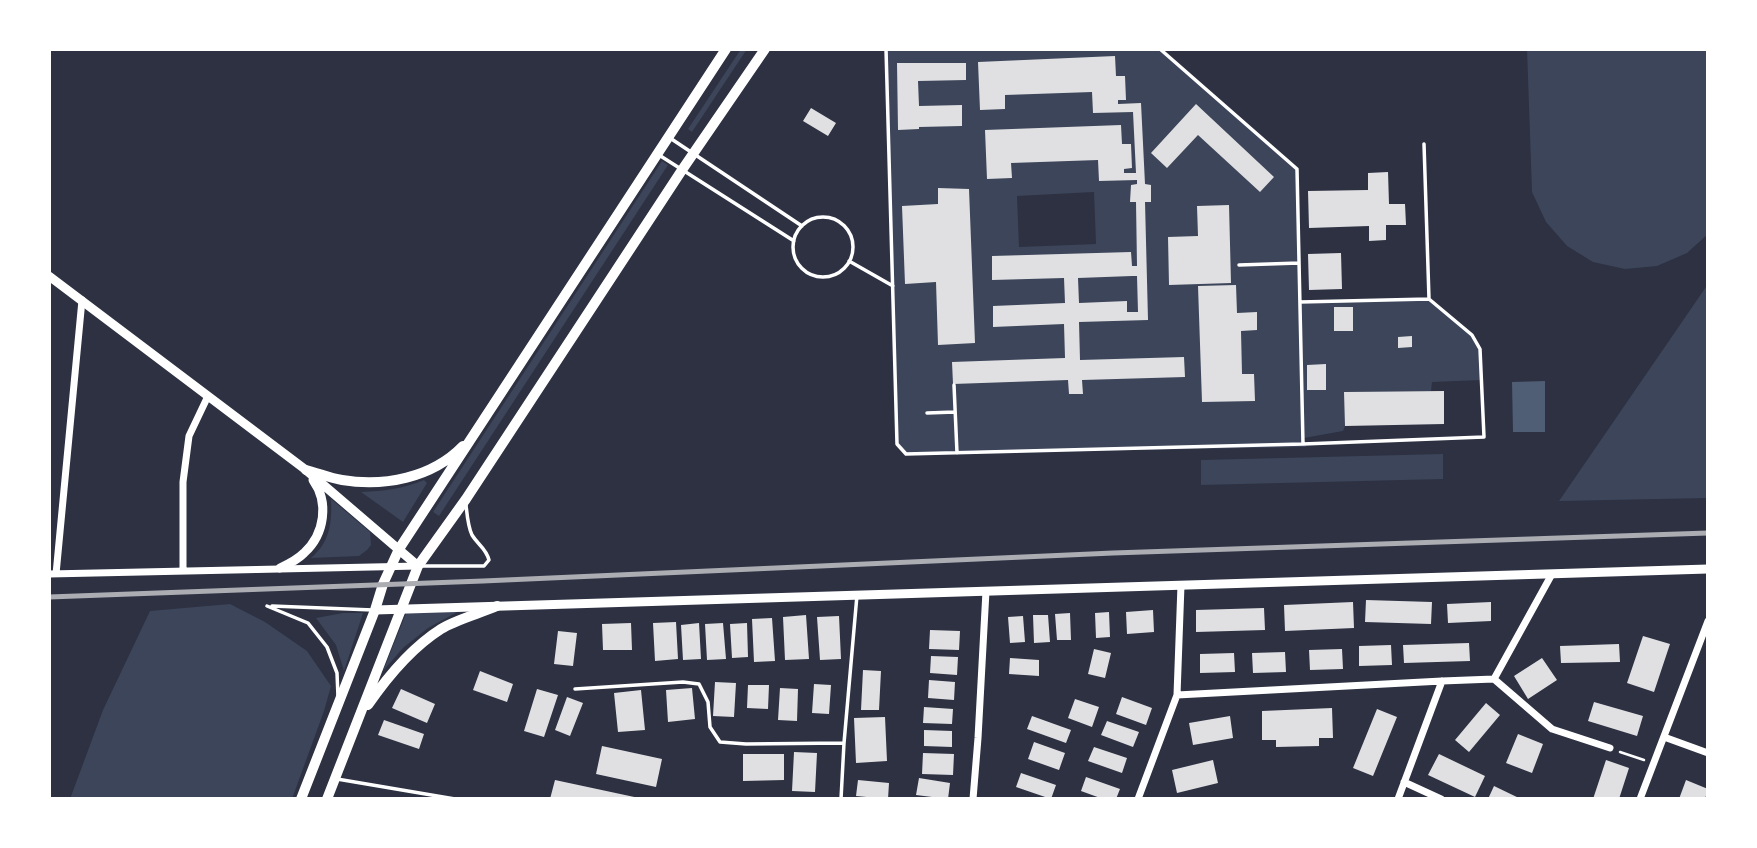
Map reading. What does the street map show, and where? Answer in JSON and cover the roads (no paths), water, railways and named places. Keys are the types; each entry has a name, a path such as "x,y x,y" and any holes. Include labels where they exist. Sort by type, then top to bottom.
{"main road":[{"path":"301,799 399,549 726,49"},
{"path":"327,799 418,566 466,499 693,153 765,49"},
{"path":"306,470 341,480 399,480 444,462 478,431"},
{"path":"359,716 386,679 409,655 442,628 497,607"}],"street":[{"path":"49,276 306,470 418,566"},
{"path":"82,300 53,574 418,566"},
{"path":"183,570 183,482 189,436 208,396"},
{"path":"280,568 307,551 321,527 321,495 306,470"},
{"path":"375,610 1708,569"},
{"path":"1494,679 1552,574"},
{"path":"1138,799 1177,695 1181,585"},
{"path":"973,799 986,591"},
{"path":"1640,799 1708,621"},
{"path":"1177,695 1494,679 1552,729 1611,748"},
{"path":"1398,799 1442,681"},
{"path":"1664,737 1708,753"},
{"path":"1404,782 1441,799"}],"lane":[{"path":"886,49 897,444 906,454 1484,437 1480,349 1472,335 1429,299 1300,302"},
{"path":"1160,49 1297,169 1303,444"},
{"path":"667,137 802,226"},
{"path":"1424,144 1429,299"},
{"path":"657,154 794,241"},
{"path":"825,217 843,224 853,241 853,251 843,269 835,274 816,276 800,265 795,257 794,241 802,226 808,221 825,217"},
{"path":"849,261 893,286"},
{"path":"1239,265 1299,263"},
{"path":"954,386 957,453"},
{"path":"926,413 956,412"},
{"path":"418,566 484,566 489,560 487,551 472,535 466,499"},
{"path":"841,799 857,595"},
{"path":"338,706 337,673 327,648 308,623 267,606 375,610"},
{"path":"575,688 683,682 699,684 708,702 710,727 720,741 746,744 844,743"},
{"path":"335,779 455,799"}],"railway":[{"path":"49,597 1113,553 1708,533"}]}
